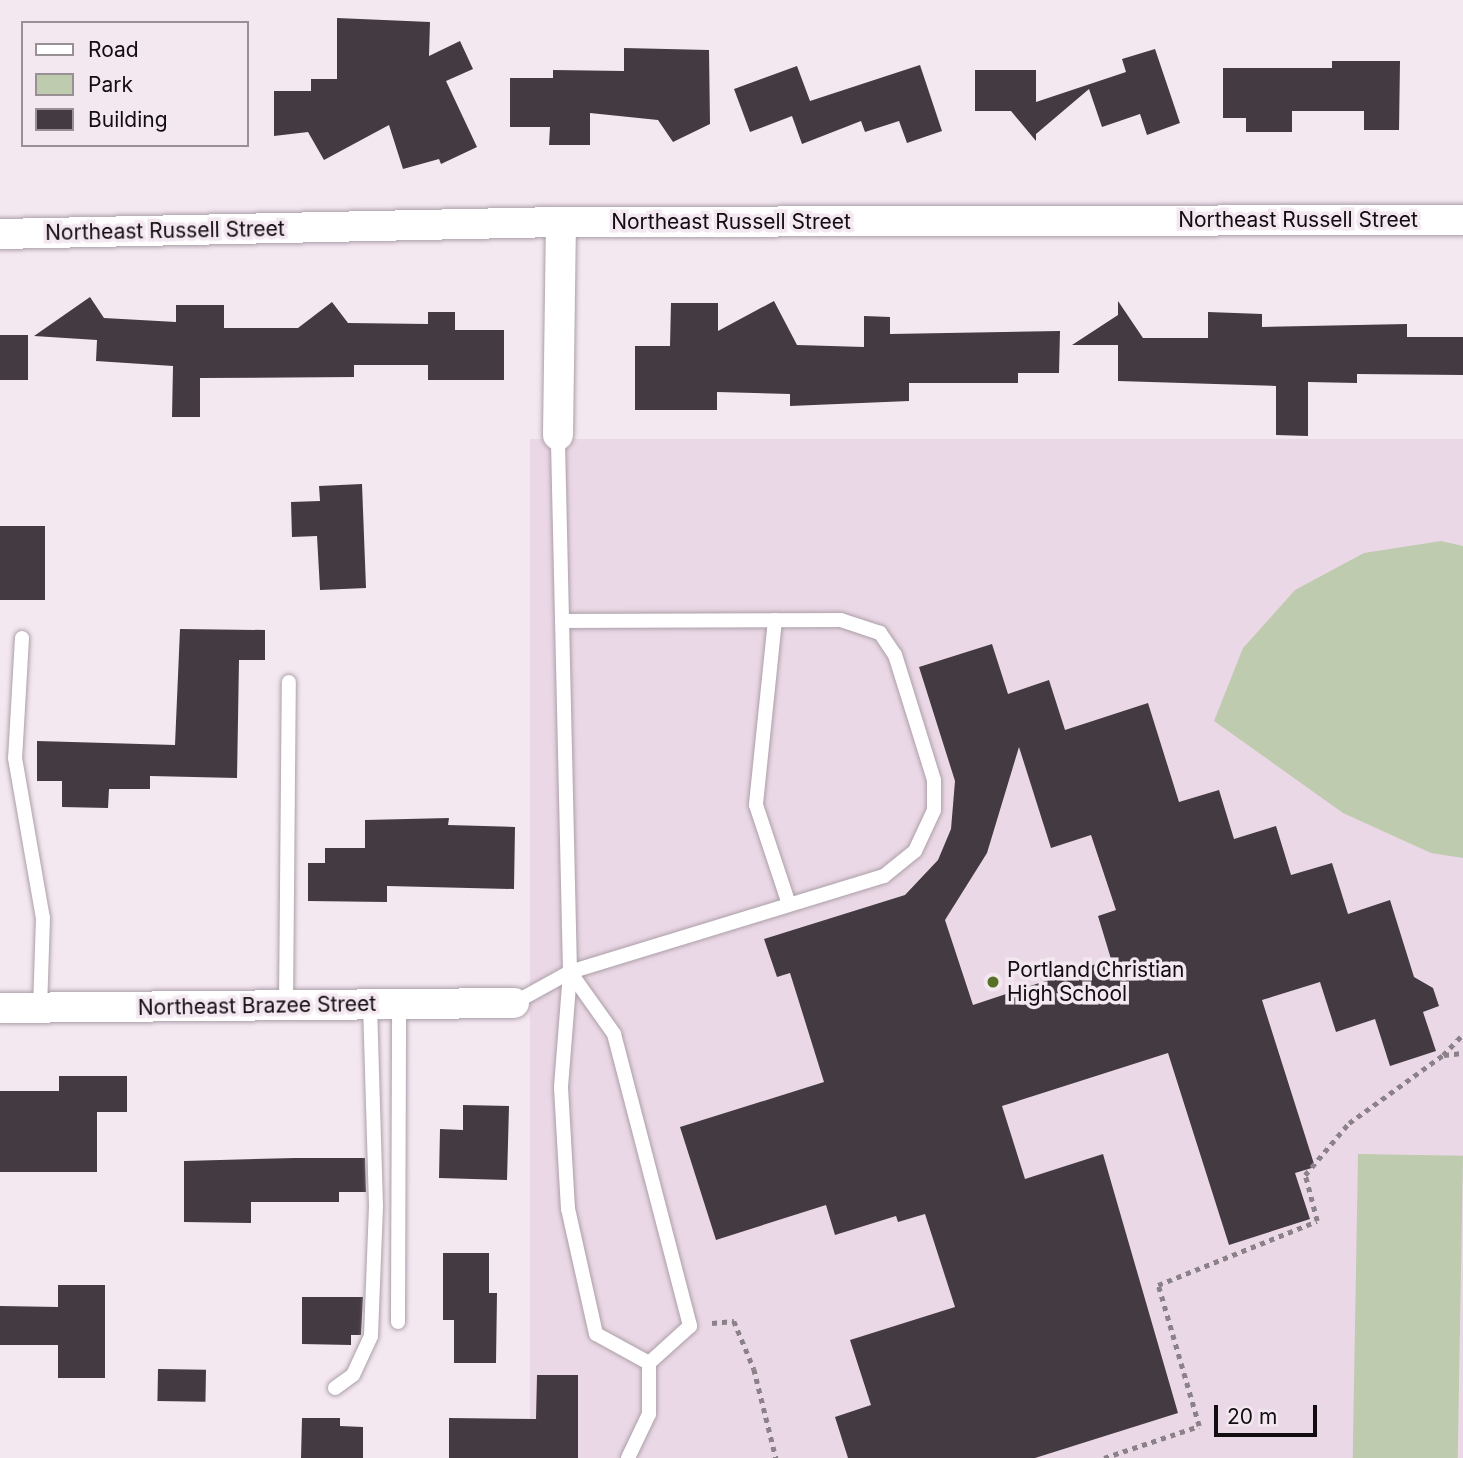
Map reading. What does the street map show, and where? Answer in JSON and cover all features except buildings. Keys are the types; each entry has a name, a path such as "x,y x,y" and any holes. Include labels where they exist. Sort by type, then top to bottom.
{"street":[{"name":"Northeast Russell Street","path":"0,234 561,222 1463,220"},
{"path":"558,435 561,222"},
{"name":"Northeast Brazee Street","path":"0,1008 514,1003"}],"lane":[{"path":"558,435 570,972 561,1087 568,1209 596,1334 649,1363"},
{"path":"775,620 756,805 789,904"},
{"path":"514,1003 570,972 884,876 915,851 934,810 934,780 895,655 880,633 841,620 562,621"},
{"path":"22,638 15,758 43,918 40,1008"},
{"path":"286,1005 289,682"},
{"path":"570,972 614,1034 690,1325 649,1363 649,1414 628,1458"},
{"path":"384,1004 398,1322"},
{"path":"335,1388 353,1375 371,1336 384,1004"}],"path":[{"path":"1104,1458 1199,1426 1158,1285 1317,1221 1305,1175 1349,1123 1443,1055 1463,1034"},
{"path":"1443,1055 1463,1053"},
{"path":"690,1325 734,1321 754,1369 776,1458"}],"shaded area":[{"name":"Portland Christian High School","path":"530,439 1463,439 1463,1458 530,1458"}],"green space":[{"path":"1441,541 1463,546 1463,858 1431,853 1343,813 1214,721 1243,648 1295,590 1364,553"},
{"path":"1358,1154 1463,1156 1458,1458 1353,1458"}],"place":[{"name":"Portland Christian High School","path":"993,982"}]}
